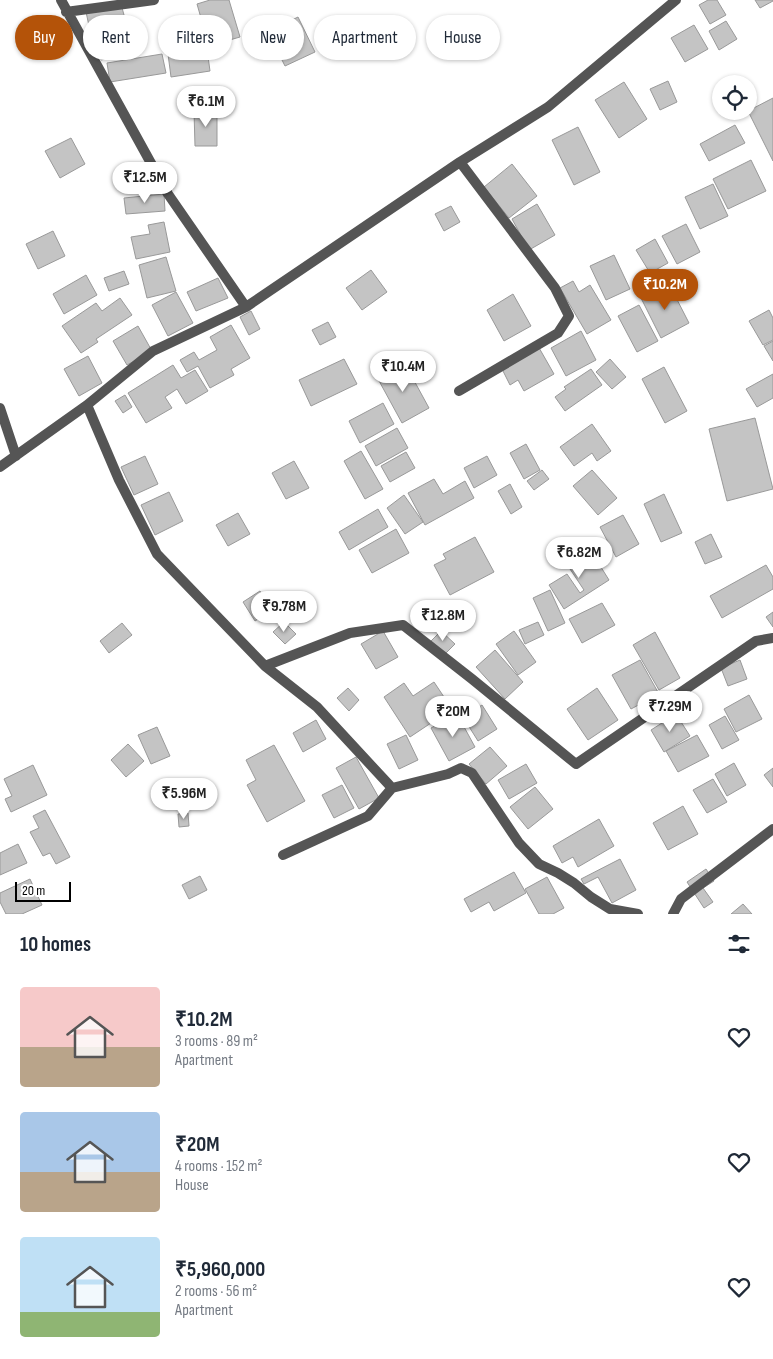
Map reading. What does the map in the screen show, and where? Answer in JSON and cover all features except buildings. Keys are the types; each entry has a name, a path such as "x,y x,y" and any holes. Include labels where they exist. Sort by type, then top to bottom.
{"street":[{"path":"61,0 168,194 246,307"},
{"path":"66,12 154,0"},
{"path":"0,468 87,405 153,351 246,307 460,162 548,107 676,0"},
{"path":"459,391 558,333 569,316 555,288 460,162"},
{"path":"87,405 119,480 157,554 264,666 316,707 392,788"},
{"path":"0,408 16,456"},
{"path":"264,666 350,633 403,625 576,764 756,641 773,638"},
{"path":"283,855 368,816 392,788 448,774 461,768 472,773 519,843 539,864 574,883 610,909 638,914"},
{"path":"673,914 681,898 773,829"}]}
